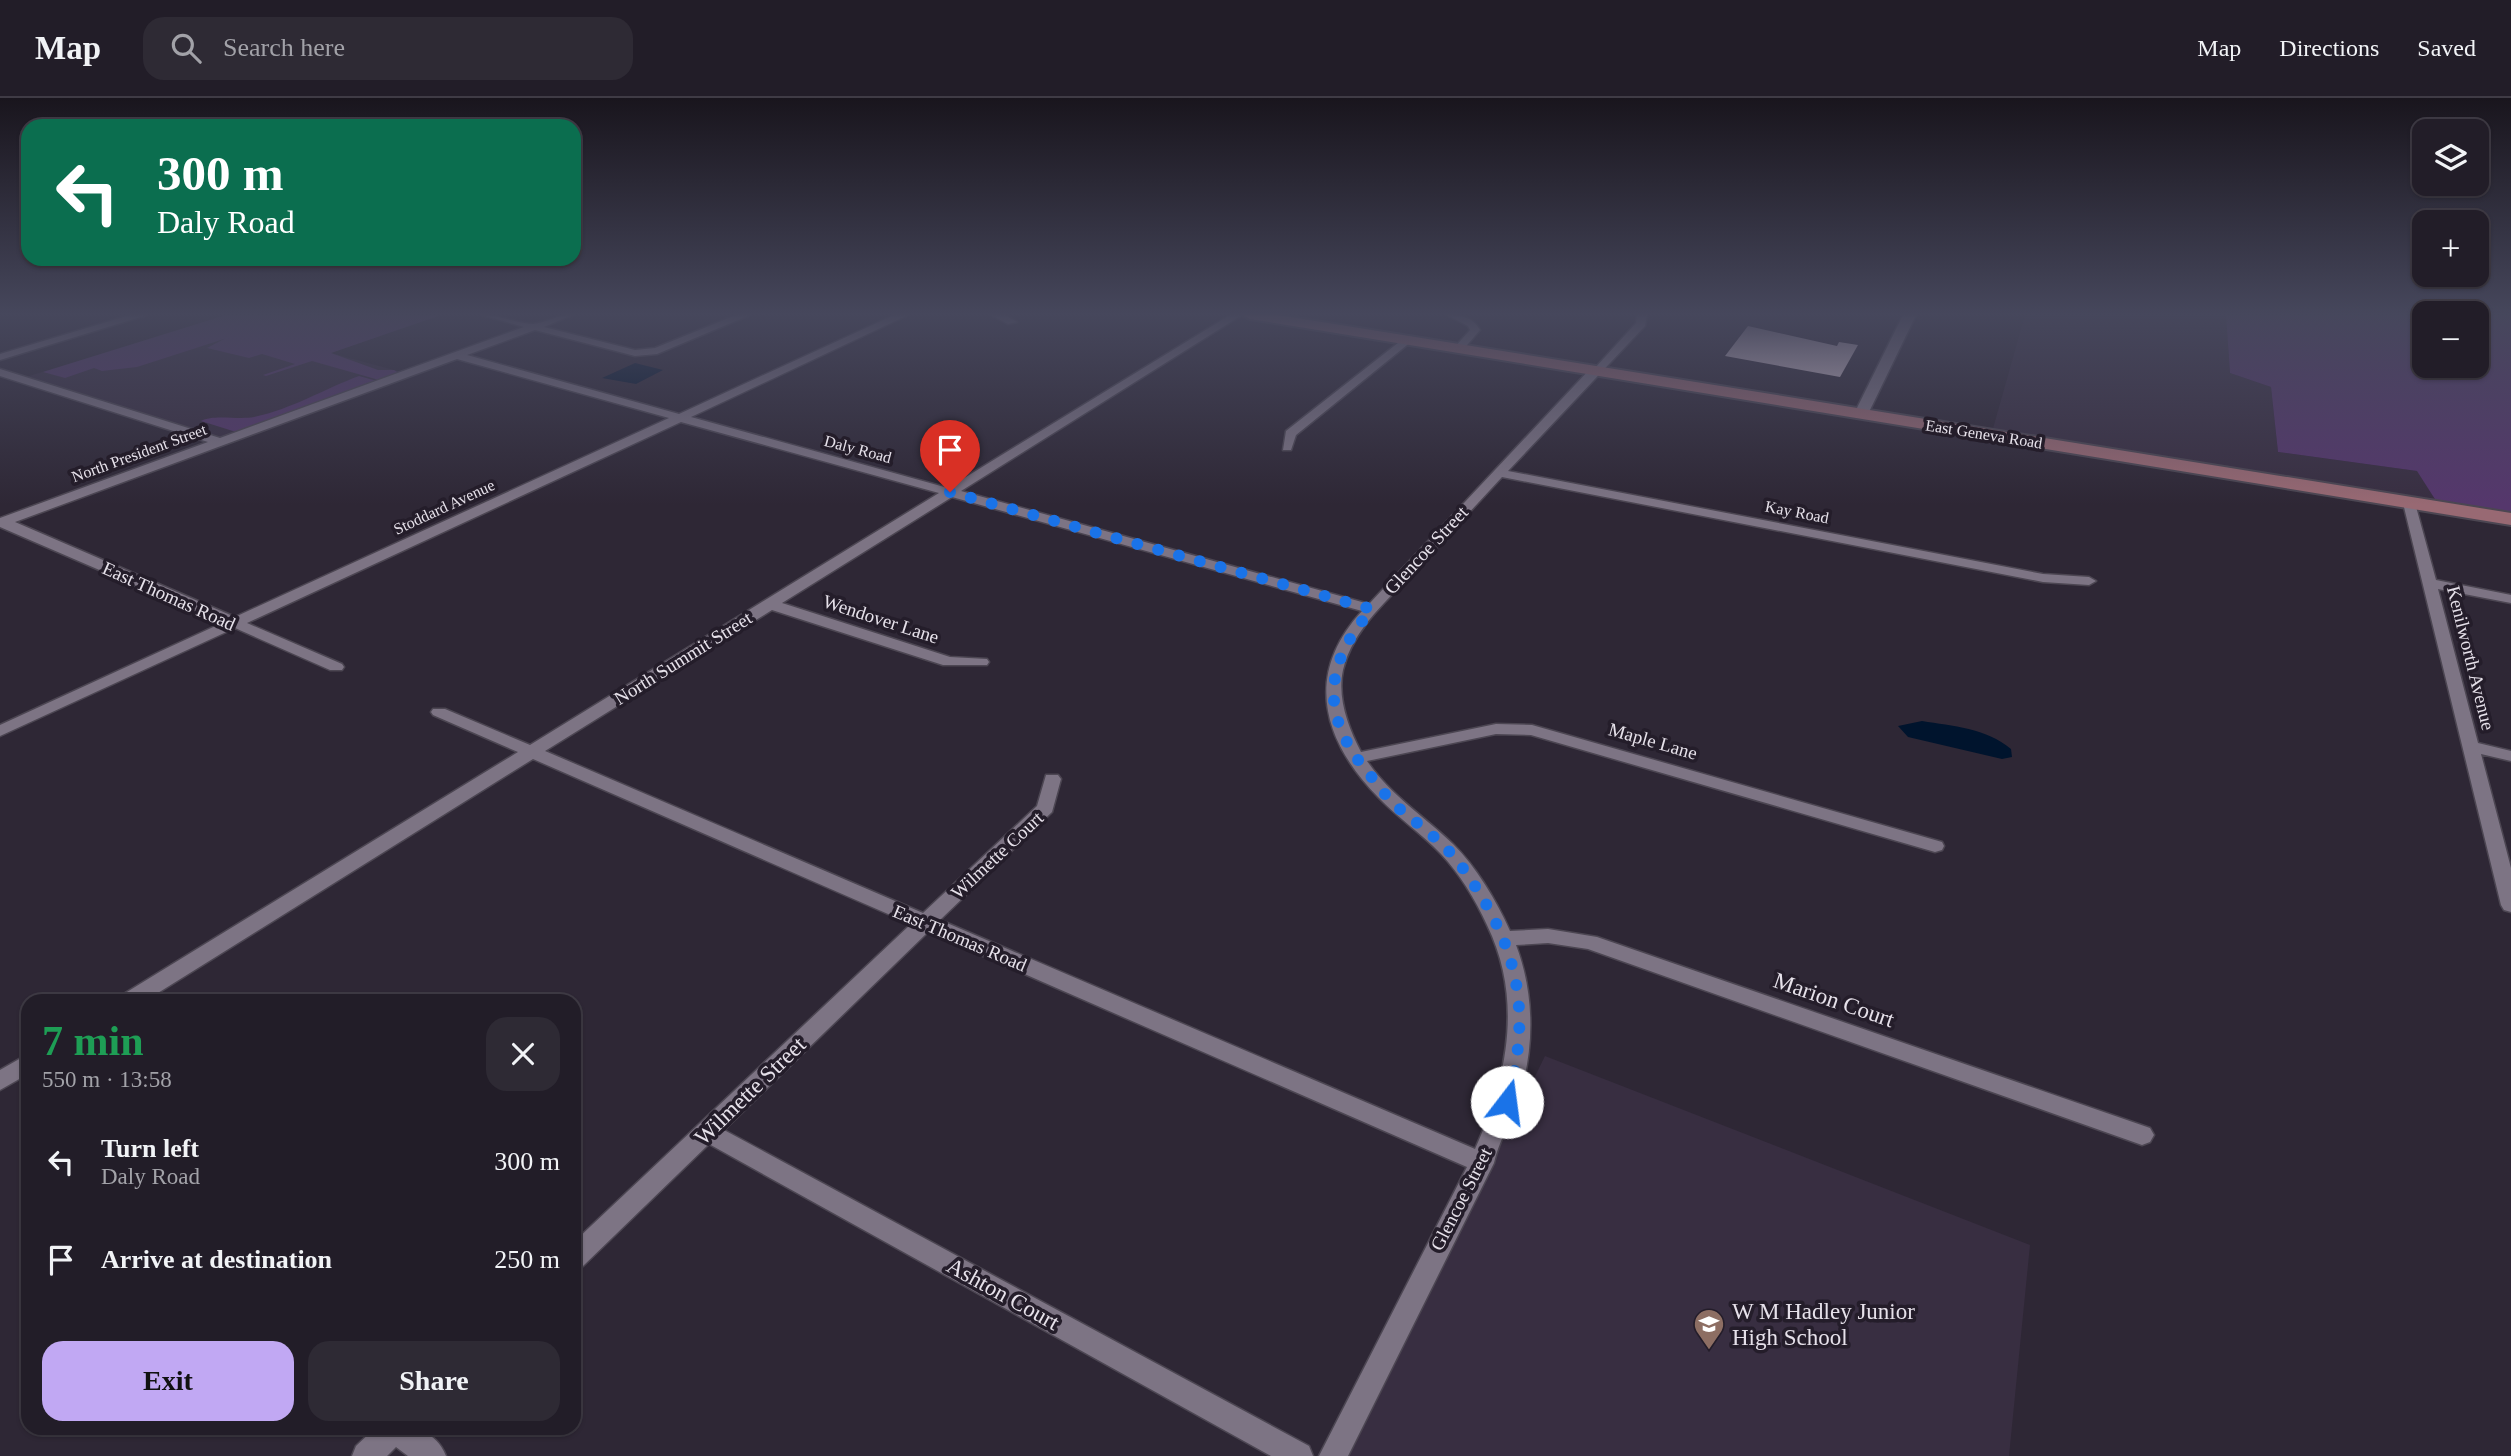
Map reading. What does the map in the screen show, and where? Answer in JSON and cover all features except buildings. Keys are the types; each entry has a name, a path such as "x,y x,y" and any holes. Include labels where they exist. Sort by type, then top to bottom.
{"main road":[{"name":"East Geneva Road","path":"1635,378 2511,519"}],"street":[{"path":"20,378 219,442"},
{"name":"North President Street","path":"1,523 395,378"},
{"name":"Daly Road","path":"537,378 1372,609"},
{"name":"Stoddard Avenue","path":"0,731 766,378"},
{"name":"North Summit Street","path":"140,994 1134,378"},
{"path":"1287,447 1290,434 1360,378"},
{"name":"Glencoe Street","path":"1333,1456 1482,1163 1507,1102 1521,1048 1518,989 1504,938 1462,866 1394,804 1355,758 1337,719 1334,677 1348,637 1589,378"},
{"path":"1861,414 1879,378"},
{"name":"Kay Road","path":"1499,473 2043,578 2089,581"},
{"name":"Kenilworth Avenue","path":"2409,503 2511,905"},
{"name":"East Thomas Road","path":"1,523 336,667"},
{"path":"2430,583 2511,599"},
{"name":"Wendover Lane","path":"770,604 948,662 981,662"},
{"name":"East Thomas Road","path":"439,712 1482,1163"},
{"name":"Maple Lane","path":"1355,758 1496,729 1532,730 1935,846"},
{"path":"2472,747 2511,756"},
{"name":"Wilmette Court","path":"926,923 1046,808 1052,779"},
{"name":"Wilmette Street","path":"581,1251 926,923"},
{"name":"Marion Court","path":"1504,938 1548,936 1590,942 2142,1135"},
{"path":"0,1081 21,1068"},
{"name":"Ashton Court","path":"707,1132 1299,1456"},
{"path":"366,1456 388,1435"},
{"path":"404,1435 432,1456"}],"shaded area":[{"path":"30,378 390,378 223,439"},
{"path":"354,378 377,381 236,432 201,421 212,418 254,417 295,404"},
{"path":"2007,378 2246,378 2271,387 2278,452 2418,471 2438,504 1992,432"},
{"path":"2246,378 2511,378 2511,516 2438,504 2417,471 2278,452 2271,387"},
{"name":"W M Hadley Junior High School","path":"1545,1056 2030,1245 2009,1456 1347,1456"}],"water":[{"path":"604,378 647,378 636,384"},
{"path":"1922,721 1969,729 1991,736 2011,749 2012,757 2002,759 1908,737 1898,726"}],"place":[{"name":"W M Hadley Junior High School","path":"1709,1351"}],"route":[{"path":"950,492 1372,609 1348,637 1336,666 1333,691 1337,719 1355,758 1394,804 1462,866 1504,938 1512,959 1518,989 1521,1048 1507,1102"}]}
